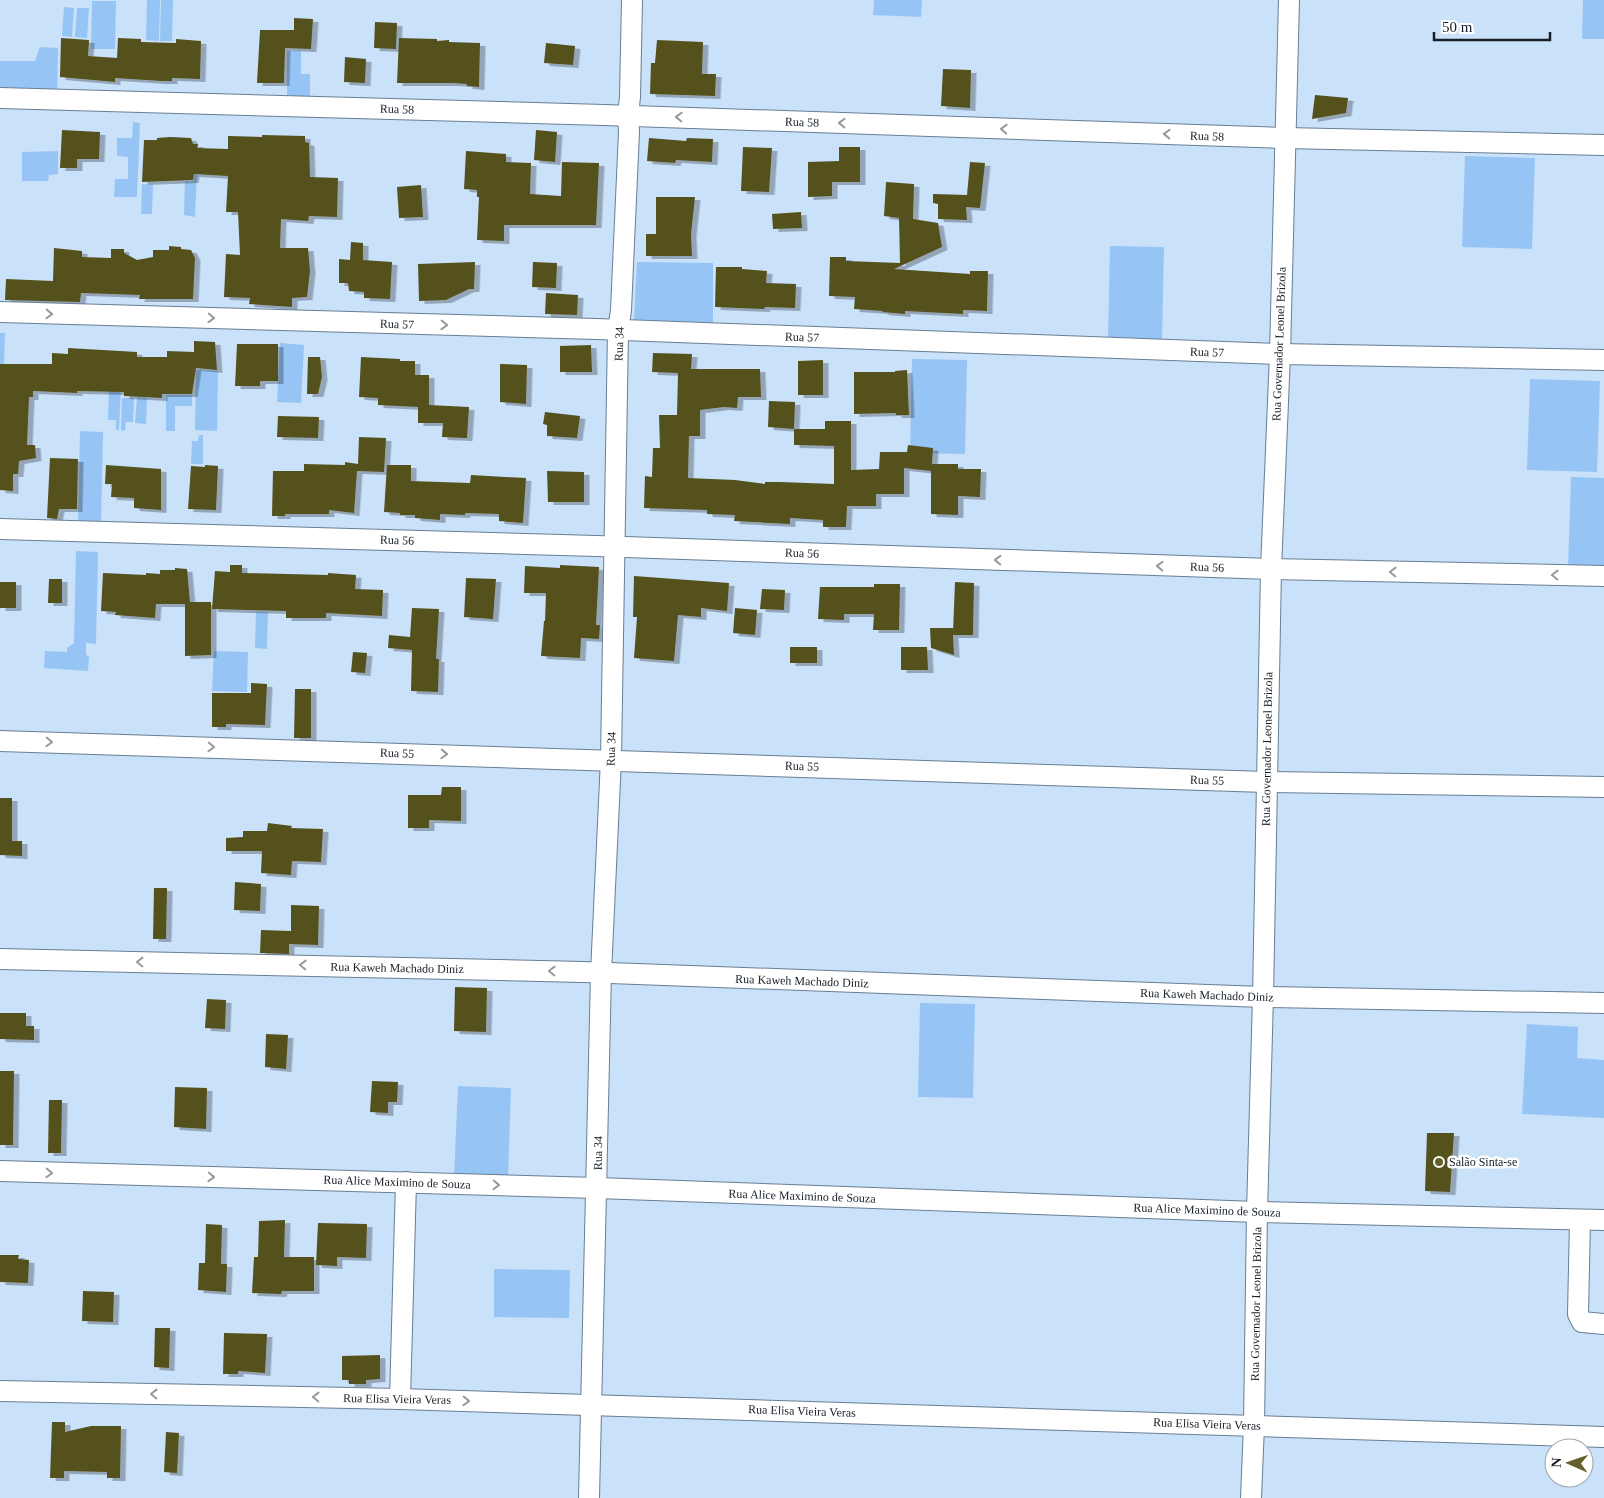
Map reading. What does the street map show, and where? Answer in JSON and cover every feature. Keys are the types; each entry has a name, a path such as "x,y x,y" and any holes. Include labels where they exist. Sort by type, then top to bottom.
{"street":[{"name":"Rua 34","path":"589,1498 601,973 611,759 618,330 621,310 627,182 632,0"},
{"name":"Rua Governador Leonel Brizola","path":"1251,1498 1271,569 1280,354 1289,0"},
{"name":"Rua 58","path":"0,98 628,116 1285,138 1604,145"},
{"name":"Rua 57","path":"0,312 618,330 1280,354 1604,360"},
{"name":"Rua 56","path":"0,528 614,546 1271,569 1604,576"},
{"name":"Rua 55","path":"0,740 1266,782 1604,787"},
{"name":"Rua Kaweh Machado Diniz","path":"0,959 601,973 1263,997 1604,1003"},
{"name":"Rua Alice Maximino de Souza","path":"0,1171 597,1188 1257,1212 1604,1220"},
{"path":"400,1399 406,1182"},
{"path":"1580,1220 1578,1314 1582,1322 1604,1324"},
{"name":"Rua Elisa Vieira Veras","path":"0,1391 592,1404 1604,1437"}],"shaded area":[{"path":"147,0 160,0 159,41 146,40"},
{"path":"161,0 173,0 172,41 160,41"},
{"path":"874,0 922,0 921,17 873,15"},
{"path":"1583,0 1604,0 1604,39 1582,39"},
{"path":"92,1 116,1 115,49 91,49"},
{"path":"64,7 74,8 72,37 62,36"},
{"path":"77,8 89,8 87,38 75,37"},
{"path":"40,47 58,48 57,95 0,93 0,61 35,61"},
{"path":"287,51 301,51 301,74 310,74 310,98 287,98"},
{"path":"133,122 140,123 137,197 114,197 115,179 128,179 128,157 117,156 117,138 132,138"},
{"path":"58,151 58,174 49,175 48,181 22,181 22,152"},
{"path":"1465,156 1535,158 1532,249 1462,247"},
{"path":"195,172 197,172 195,217 184,215 185,181 193,182"},
{"path":"142,184 153,185 152,214 141,214"},
{"path":"1110,246 1164,247 1162,341 1108,340"},
{"path":"637,262 713,263 713,323 634,321"},
{"path":"0,333 5,333 4,364 0,364"},
{"path":"280,343 304,345 301,403 277,402"},
{"path":"912,359 967,360 965,454 910,453"},
{"path":"196,370 218,371 217,431 195,430"},
{"path":"1530,379 1600,381 1597,472 1527,470"},
{"path":"109,386 121,387 119,430 116,430 116,420 108,420"},
{"path":"166,395 192,395 192,406 175,406 175,431 166,431"},
{"path":"137,397 147,398 146,424 135,423"},
{"path":"122,398 134,398 133,422 126,422 125,431 121,430"},
{"path":"80,431 103,432 101,525 78,524"},
{"path":"199,435 203,435 203,464 191,464 192,441 198,441"},
{"path":"1571,477 1604,478 1604,569 1568,568"},
{"path":"76,551 98,552 96,644 86,643 86,655 89,656 88,671 44,668 45,651 67,652 67,648 74,643"},
{"path":"256,612 268,612 267,649 255,648"},
{"path":"214,651 248,652 247,692 212,691"},
{"path":"920,1003 975,1004 973,1098 918,1097"},
{"path":"1527,1024 1578,1027 1577,1058 1604,1060 1604,1118 1522,1114"},
{"path":"458,1086 511,1088 508,1178 454,1177"},
{"path":"494,1269 570,1270 569,1318 494,1317"}],"building":[{"path":"294,18 313,19 311,49 285,48 284,83 257,83 260,30 294,30"},
{"path":"375,22 397,23 396,49 374,48"},
{"path":"61,38 89,40 88,56 117,58 118,38 141,39 141,42 176,43 176,39 201,41 200,79 172,78 172,81 161,81 115,78 115,82 60,77"},
{"path":"399,38 480,43 479,87 453,83 397,83"},
{"path":"657,40 703,42 702,74 716,74 715,96 650,94 651,63 655,63"},
{"path":"546,43 575,46 573,65 544,63"},
{"path":"345,57 366,59 365,83 344,82"},
{"path":"943,69 971,70 970,108 941,106"},
{"path":"1315,95 1348,98 1346,113 1312,119"},
{"path":"62,130 100,132 99,159 77,159 77,168 60,168"},
{"path":"536,130 557,132 555,162 534,160"},
{"path":"262,135 305,136 305,142 309,143 310,177 338,178 337,217 309,216 308,221 281,219 280,248 308,248 310,271 307,297 292,298 292,307 249,304 250,298 224,297 226,254 240,255 238,212 226,212 228,176 194,174 193,180 142,182 144,140 170,137 191,138 193,144 198,144 197,148 228,149 228,136 262,137"},
{"path":"649,138 686,141 687,138 713,139 712,162 676,160 675,163 647,161"},
{"path":"743,147 772,148 769,192 741,191"},
{"path":"839,147 860,147 860,182 832,182 832,196 808,197 808,162 839,161"},
{"path":"466,151 506,154 506,162 531,163 530,194 561,196 562,162 599,163 596,225 504,225 504,241 477,240 479,197 477,197 477,190 464,189"},
{"path":"970,162 985,163 980,208 966,207 967,220 938,219 938,204 933,203 933,194 967,195"},
{"path":"886,182 914,184 913,219 938,223 942,247 894,269 970,274 970,271 988,271 987,311 963,310 963,314 905,311 905,314 882,312 854,309 855,297 829,296 830,257 846,257 846,261 900,263 899,218 884,216"},
{"path":"421,185 423,217 399,218 397,187"},
{"path":"656,197 695,197 691,234 692,256 646,256 646,234 656,234"},
{"path":"801,212 802,228 773,229 772,214"},
{"path":"351,242 363,243 363,260 392,262 390,299 364,298 364,292 349,291 348,283 339,283 339,259 350,260"},
{"path":"169,246 191,250 195,258 193,299 139,299 140,295 81,293 80,302 5,300 6,279 53,281 54,248 82,251 82,257 111,258 111,249 124,249 124,253 137,260 153,257 153,250 169,250"},
{"path":"475,262 474,289 469,289 446,300 419,301 418,264"},
{"path":"533,262 557,263 556,288 532,287"},
{"path":"716,267 742,267 742,269 767,271 766,283 796,284 795,308 715,307"},
{"path":"546,293 578,295 577,315 545,314"},
{"path":"194,341 215,342 217,370 196,368 192,394 162,394 162,398 124,396 124,392 77,391 77,393 33,391 33,397 29,397 27,445 35,445 36,458 19,461 18,474 13,474 13,491 0,490 0,364 52,364 52,353 68,354 68,348 137,352 137,357 167,357 167,351 194,352"},
{"path":"237,344 278,344 278,381 260,381 260,386 235,386"},
{"path":"591,345 592,372 560,372 560,346"},
{"path":"653,353 692,354 691,369 760,369 761,397 738,397 737,408 724,407 700,410 700,436 689,436 688,478 735,480 765,484 765,482 780,482 834,484 834,446 794,445 794,429 825,429 825,421 851,421 851,470 879,469 880,452 907,452 908,445 933,448 932,464 958,464 958,469 981,469 980,497 958,496 958,515 931,514 931,471 904,468 904,494 876,494 876,506 847,506 846,527 823,527 823,520 790,518 790,524 734,521 735,515 707,514 707,510 644,508 645,476 652,477 653,448 660,448 659,415 677,415 678,373 652,372"},
{"path":"308,357 320,357 322,377 318,394 307,394"},
{"path":"361,357 415,361 415,375 429,375 429,405 469,407 467,438 442,437 443,423 418,423 418,407 378,405 378,398 359,397"},
{"path":"823,360 823,395 798,395 798,361"},
{"path":"500,364 527,365 526,404 500,402"},
{"path":"907,370 909,415 896,415 896,413 854,414 854,372 895,372"},
{"path":"769,401 795,402 794,429 768,427"},
{"path":"545,412 580,416 577,438 547,436 547,425 543,424"},
{"path":"278,416 319,417 318,438 277,437"},
{"path":"359,437 386,438 384,472 357,471 354,513 329,510 329,514 285,514 285,516 272,516 273,471 304,471 304,464 345,465 345,462 358,464"},
{"path":"50,458 78,459 77,509 59,509 57,519 47,518"},
{"path":"106,465 161,469 161,510 134,508 134,498 111,497 112,484 105,484"},
{"path":"205,465 218,466 216,510 188,509 191,466 205,467"},
{"path":"387,465 411,465 411,481 470,483 471,475 526,478 523,523 499,521 499,514 440,514 440,520 415,518 415,515 384,512"},
{"path":"547,471 584,472 584,502 548,502"},
{"path":"230,565 242,565 242,573 328,575 328,573 356,575 355,589 383,590 382,616 326,613 326,618 286,618 286,611 212,609 215,571 230,572"},
{"path":"560,565 599,567 596,625 600,625 599,639 581,638 580,658 541,656 546,593 524,593 525,566 560,568"},
{"path":"175,568 187,569 190,602 211,602 211,655 185,656 185,604 156,604 155,618 115,615 116,612 101,611 103,573 146,575 146,573 160,574 160,570 175,570"},
{"path":"634,576 729,583 727,611 701,608 701,617 678,615 674,661 634,658 637,617 633,617"},
{"path":"466,578 496,579 493,619 464,617"},
{"path":"49,579 62,579 62,603 48,603"},
{"path":"0,582 16,582 16,608 0,608"},
{"path":"955,582 974,583 973,635 953,635 954,655 931,648 930,628 953,628 953,632"},
{"path":"874,584 900,584 899,630 873,630 874,614 844,614 844,620 818,619 820,587 874,587"},
{"path":"762,589 785,590 784,610 760,609"},
{"path":"412,608 439,609 436,659 439,659 438,692 411,691 412,650 388,648 389,635 410,637"},
{"path":"735,608 757,610 755,635 733,633"},
{"path":"790,647 817,647 817,663 790,663"},
{"path":"901,647 927,647 928,670 901,670"},
{"path":"353,652 367,653 365,673 351,672"},
{"path":"251,683 267,684 265,725 226,724 226,727 212,727 212,693 251,693"},
{"path":"295,689 311,689 311,738 294,738"},
{"path":"442,787 461,787 461,821 429,820 429,828 408,828 408,795 441,795"},
{"path":"0,798 12,798 12,841 22,841 22,856 0,855"},
{"path":"268,823 292,826 291,828 323,829 321,862 292,861 291,875 261,873 262,851 226,851 226,838 243,837 243,831 267,831"},
{"path":"235,882 261,884 260,911 234,910"},
{"path":"154,888 167,888 166,939 153,939"},
{"path":"291,905 319,906 318,945 289,944 289,954 260,953 261,930 291,931"},
{"path":"455,987 487,988 486,1032 454,1031"},
{"path":"207,999 226,1000 225,1029 205,1028"},
{"path":"0,1013 26,1013 26,1026 34,1026 34,1040 0,1039"},
{"path":"266,1034 288,1035 286,1069 265,1067"},
{"path":"0,1071 14,1071 13,1145 0,1145"},
{"path":"372,1081 398,1082 397,1102 388,1102 388,1113 370,1112"},
{"path":"175,1087 207,1088 206,1129 174,1127"},
{"path":"49,1100 62,1100 61,1153 48,1153"},
{"name":"Salão Sinta-se","path":"1427,1133 1454,1133 1450,1192 1425,1191"},
{"path":"285,1220 284,1257 314,1257 314,1291 282,1291 281,1294 252,1293 254,1257 258,1257 259,1221"},
{"path":"318,1223 367,1224 366,1258 337,1257 337,1266 316,1265"},
{"path":"206,1224 222,1225 221,1264 227,1264 226,1292 198,1290 199,1263 205,1263"},
{"path":"0,1255 19,1255 18,1259 29,1260 28,1283 0,1282"},
{"path":"83,1291 114,1292 113,1322 82,1321"},
{"path":"155,1328 170,1328 169,1368 154,1367"},
{"path":"224,1333 267,1334 265,1373 238,1371 238,1374 223,1374"},
{"path":"380,1355 380,1379 366,1380 366,1384 349,1384 349,1380 342,1380 342,1356"},
{"path":"52,1422 65,1422 65,1432 91,1426 121,1426 120,1478 107,1478 107,1472 64,1471 64,1478 50,1478"},
{"path":"166,1432 179,1433 177,1473 164,1472"}],"place":[{"name":"Salão Sinta-se","path":"1439,1162"}]}
